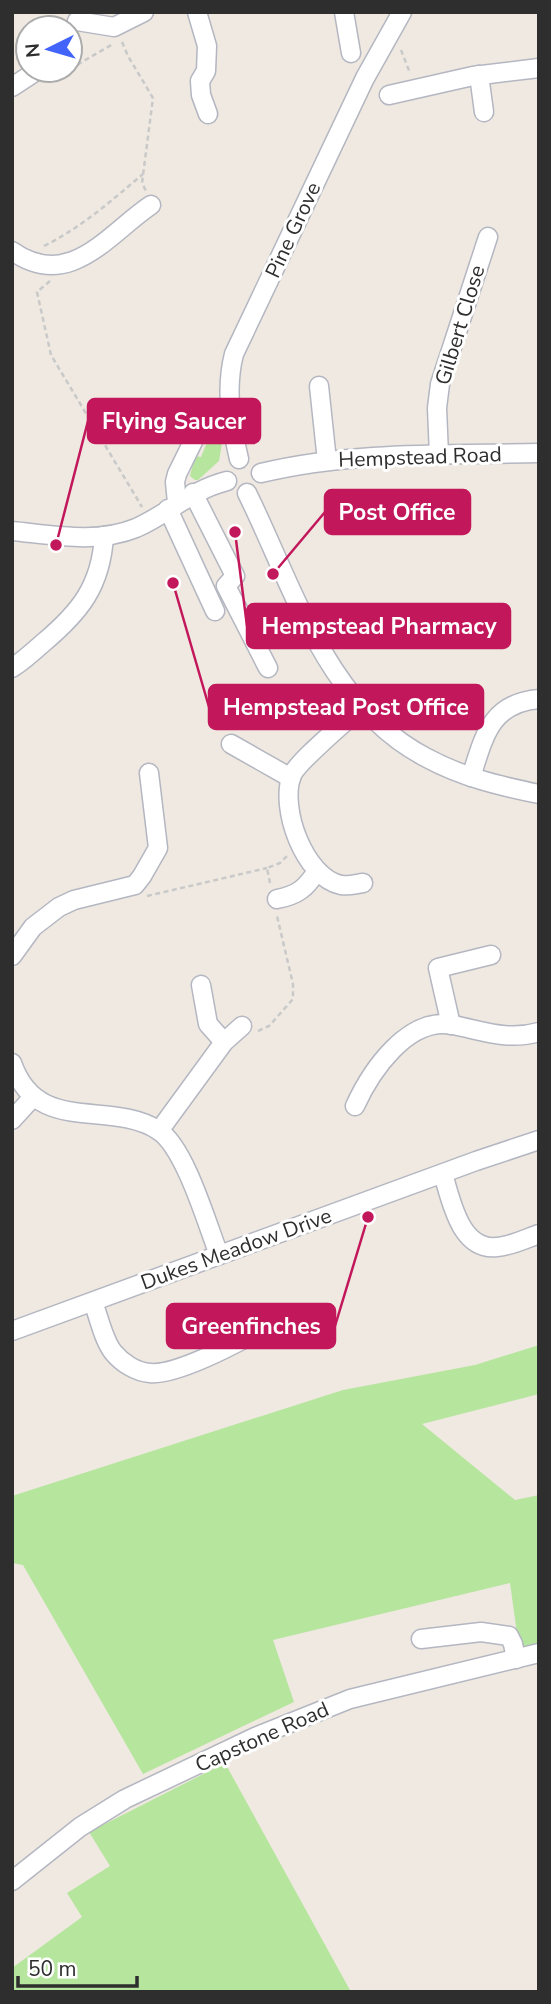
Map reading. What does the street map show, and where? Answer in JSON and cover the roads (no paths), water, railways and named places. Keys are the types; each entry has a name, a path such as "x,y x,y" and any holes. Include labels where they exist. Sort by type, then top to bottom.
{"street":[{"path":"84,25 114,27 144,12"},
{"path":"197,12 208,46 206,71 200,81 201,95 208,114"},
{"path":"344,12 351,53"},
{"name":"Pine Grove","path":"239,459 229,393 230,368 234,354 349,110 397,17"},
{"path":"389,95 479,75 539,68"},
{"path":"479,75 484,112"},
{"path":"20,255 56,264 87,255 148,207"},
{"name":"Gilbert Close","path":"439,455 440,384 488,237"},
{"path":"319,386 327,461"},
{"path":"209,409 177,474 173,506 215,611"},
{"name":"Hempstead Road","path":"261,473 327,461 383,455 539,453"},
{"path":"239,459 255,463 261,473 259,484 247,493 237,492 227,481 230,465 239,459"},
{"path":"12,531 104,536 137,527 193,493 227,481"},
{"path":"193,493 236,576 226,586 268,668"},
{"path":"247,493 328,660 362,706 410,748 436,763 471,777 539,794"},
{"path":"12,668 75,615 98,576 104,536"},
{"path":"471,777 494,718 509,706 528,699 539,699"},
{"path":"362,706 299,765 291,778 289,800 301,846 317,871 343,886 363,883"},
{"path":"231,744 291,778"},
{"path":"12,956 33,927 60,907 74,900 135,885 142,876 158,848 149,773"},
{"path":"275,899 294,896 303,890 317,871"},
{"path":"451,1025 438,968 491,955"},
{"path":"201,985 208,1024 224,1042"},
{"path":"355,1106 375,1068 392,1050 416,1032 442,1024 511,1038 539,1032"},
{"path":"159,1131 224,1042 242,1026"},
{"path":"12,1063 22,1084 33,1097 55,1108 123,1118 159,1131 177,1152 219,1255"},
{"path":"12,1120 33,1097"},
{"name":"Dukes Meadow Drive","path":"12,1331 539,1140"},
{"path":"443,1174 460,1222 471,1239 479,1245 498,1247 539,1234"},
{"path":"93,1302 111,1350 131,1368 150,1373 169,1371 188,1364 280,1320"},
{"path":"421,1639 481,1632 509,1636 516,1660"},
{"name":"Capstone Road","path":"12,1881 80,1828 125,1799 255,1737 350,1699 539,1653"}],"place":[{"name":"Hempstead Pharmacy","path":"235,532"},
{"name":"Flying Saucer","path":"56,545"},
{"name":"Post Office","path":"273,574"},
{"name":"Hempstead Post Office","path":"173,583"},
{"name":"Greenfinches","path":"368,1217"}]}
